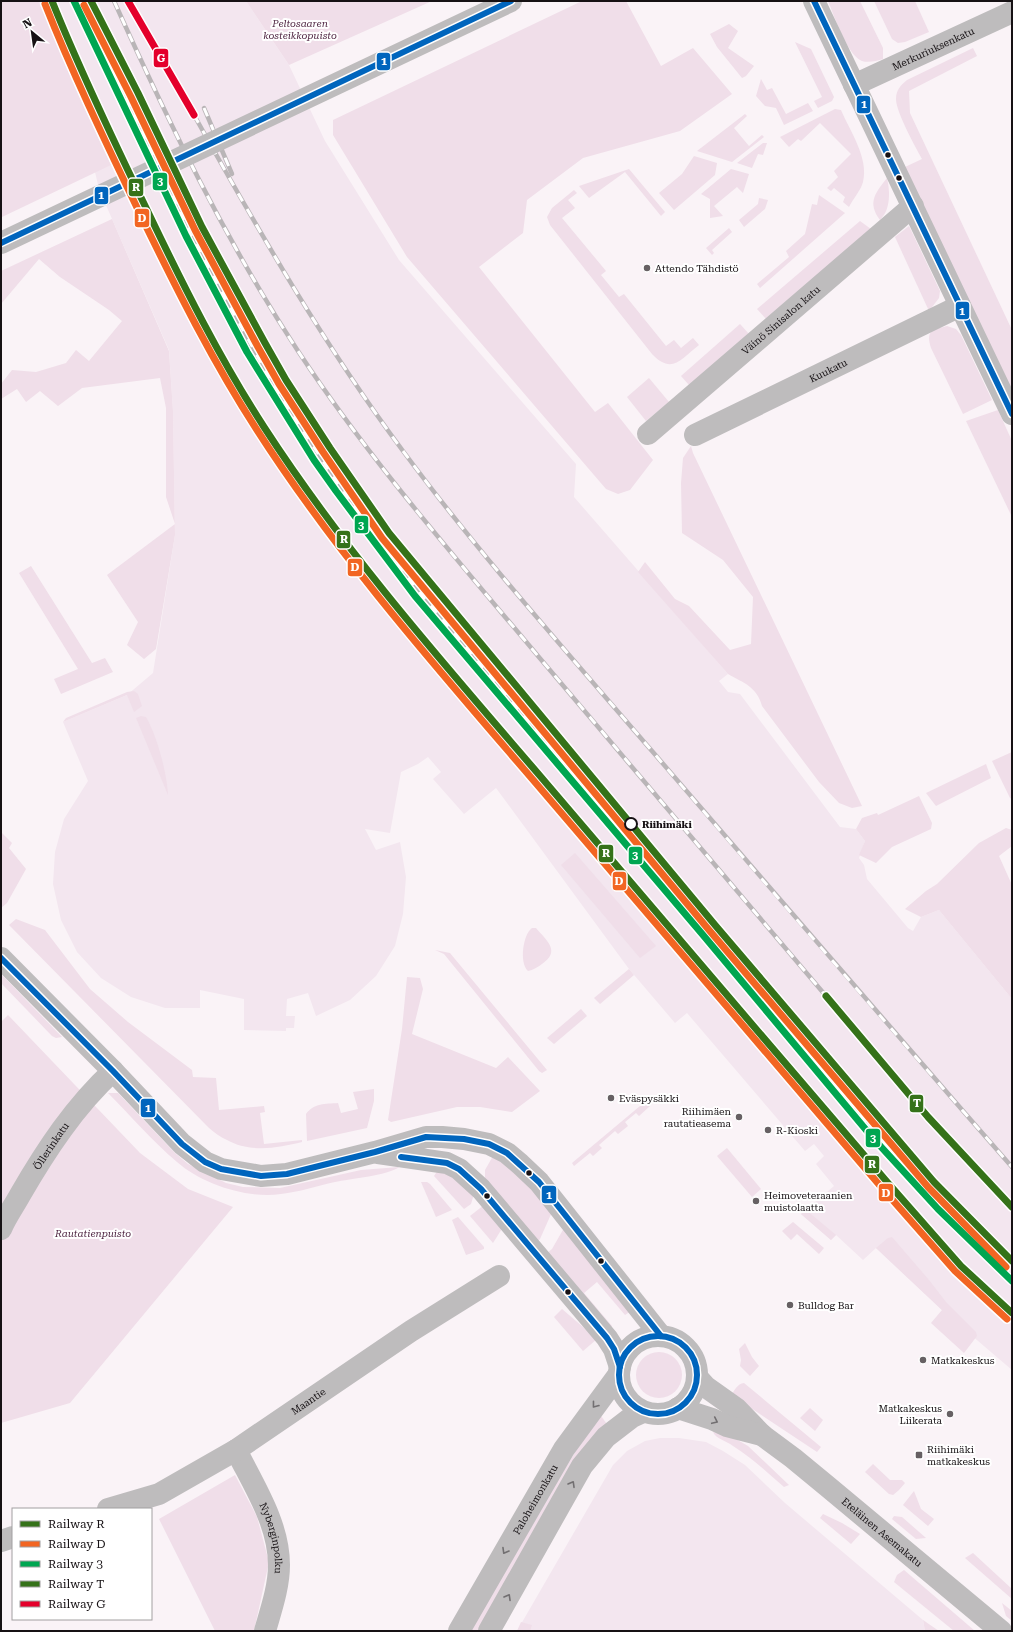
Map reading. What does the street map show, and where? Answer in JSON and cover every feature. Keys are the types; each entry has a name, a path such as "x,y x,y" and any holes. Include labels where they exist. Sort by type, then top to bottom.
{"street":[{"path":"1,243 511,1"},
{"path":"814,1 1012,414"},
{"name":"Merkuriuksenkatu","path":"854,85 1012,12"},
{"name":"Väinö Sinisalon katu","path":"648,434 912,206"},
{"name":"Kuukatu","path":"695,435 960,306"},
{"path":"1,958 113,1071 182,1144 205,1162 221,1169 261,1176 287,1174 375,1152 426,1137 464,1139 489,1144 507,1153 538,1182 661,1336"},
{"name":"Öllerinkatu","path":"1,1230 28,1181 52,1144 87,1096 113,1071"},
{"path":"375,1152 447,1163 459,1169 481,1189 607,1338 614,1349 619,1370 621,1390 625,1397 636,1408 643,1412 657,1414 665,1414 678,1408 690,1398 696,1384 697,1377 694,1362 687,1349 674,1340 661,1336 645,1338 631,1346 626,1352 619,1370"},
{"name":"Maantie","path":"111,1508 159,1494 236,1450 412,1331 499,1276"},
{"name":"Paloheimonkatu","path":"459,1631 564,1449 619,1370"},
{"name":"Eteläinen Asemakatu","path":"697,1377 706,1387 737,1409 762,1435 810,1472 1001,1631"},
{"name":"Eteläinen Asemakatu","path":"678,1408 712,1419 727,1426 762,1435"},
{"path":"489,1631 582,1466 606,1437 632,1417 643,1412"},
{"name":"Nyberginpolku","path":"236,1450 268,1515 275,1535 278,1552 279,1566 277,1584 265,1631"},
{"path":"1,1540 12,1537"}],"shaded area":[{"path":"23,1 246,1 289,65 325,141 399,260 576,464 574,497 728,674 719,681 728,692 740,694 840,827 856,829 865,841 859,858 864,865 867,879 908,928 913,931 921,917 939,910 1012,999 1012,1370 943,1311 876,1248 863,1260 836,1235 831,1240 801,1214 834,1186 816,1164 824,1156 814,1144 805,1151 687,1013 675,1023 629,969 496,788 464,814 433,779 441,772 428,757 418,764 401,772 390,833 365,829 376,850 400,842 406,877 403,914 395,946 376,976 350,1000 316,1016 308,993 287,999 286,1016 295,1016 294,1028 286,1028 286,1031 244,1030 244,999 200,990 200,1008 165,1008 131,997 101,978 77,952 61,920 53,884 55,852 64,819 88,781 63,722 127,695 153,673 175,535 173,411 169,350 99,189 95,172"},
{"path":"660,1438 679,1438 706,1442 745,1465 785,1503 923,1620 925,1631 517,1631 613,1465 627,1451 645,1441"}],"green space":[{"path":"1,1 38,1 71,71 70,77 111,165 2,217"},
{"name":"Peltosaaren kosteikkopuisto","path":"246,1 432,1 289,65"},
{"path":"582,1 626,1 661,66 693,48 732,94 680,131 583,158 527,200 523,233 479,267 595,412 608,403 653,460 630,490 618,494 606,489 407,257 333,135 333,120"},
{"path":"828,1 860,1 883,48 883,59 867,62 856,57 846,43"},
{"path":"874,1 915,1 929,32 905,42 898,43 892,39"},
{"path":"729,24 738,31 728,48 754,66 746,76 742,78 717,47 710,34"},
{"path":"795,42 811,49 834,97 832,101 818,108 814,101 822,97"},
{"path":"973,48 977,56 909,91 910,113 1012,330 1012,391 905,167 922,159 902,120 896,99 899,88 907,80"},
{"path":"761,79 767,90 772,88 786,114 808,103 813,111 784,125 776,108 765,106 756,96"},
{"path":"835,109 841,110 858,145 863,164 863,182 849,207 843,202 845,197 834,188 831,191 827,188 838,177 834,171 851,154 820,123 801,141 798,139 789,147 780,137"},
{"path":"745,114 747,116 734,128 749,146 762,135 764,137 732,162 697,151"},
{"path":"763,143 767,143 763,155 758,154 752,168 737,163"},
{"path":"694,156 717,163 715,175 674,210 659,193 682,174"},
{"path":"629,169 665,212 661,216 625,172 589,198 579,186"},
{"path":"731,169 749,174 743,193 737,187 714,206 723,216 710,218 710,199 701,194"},
{"path":"887,178 889,200 884,216 880,220 876,214 873,203 876,193"},
{"path":"574,190 577,193 568,200 575,208 562,218 606,271 601,275 619,297 624,294 666,346 674,340 681,348 693,338 699,345 681,360 671,364 665,363 652,354 550,225 547,217 552,208"},
{"path":"819,195 845,213 760,288 757,284 789,257 786,251 805,234 812,204 817,205"},
{"path":"759,198 768,200 765,209 744,227 739,220 758,204"},
{"path":"112,219 169,351 173,411 175,523 166,497 166,408 160,378 82,388 58,406 40,391 26,402 17,389 1,399 1,384 12,370 36,372 66,363 76,350 89,361 122,321 109,310 60,277 39,259 1,304 1,271"},
{"path":"860,221 871,229 766,319 757,309"},
{"path":"909,226 940,291 939,298 929,311 895,237"},
{"path":"729,228 732,232 712,250 714,253 712,255 706,248"},
{"path":"740,324 749,334 689,385 681,376"},
{"path":"947,326 956,329 961,335 992,400 963,414 931,348 929,338 931,332 934,330"},
{"path":"649,378 669,402 646,421 627,397"},
{"path":"998,410 1012,441 1012,517 966,421"},
{"path":"691,446 862,806 852,808 839,803 819,782 762,706 757,694 749,686 728,674 638,572 645,562 675,599 689,606 730,650 751,644 753,597 723,560 682,533 681,483 683,458"},
{"path":"175,524 175,535 156,649 144,659 127,645 138,622 107,575"},
{"path":"31,566 92,663 105,658 113,672 61,694 54,679 78,669 19,573"},
{"path":"134,691 138,694 142,706 134,712 127,695 63,722 66,718 127,692"},
{"path":"141,716 146,717 158,744 166,776 168,795 136,718"},
{"path":"1012,752 1012,799 1010,798 992,761"},
{"path":"986,764 991,778 936,806 926,793"},
{"path":"919,796 932,823 931,829 892,847 876,863 859,855 865,841 856,829 862,818 877,813 878,815"},
{"path":"1006,828 1012,830 1012,846 999,856 1012,885 1012,999 939,910 921,917 905,909 926,891 937,884 979,843"},
{"path":"1,832 12,843 9,848 26,869 7,903 1,908"},
{"path":"575,853 656,946 640,958 561,865"},
{"path":"16,919 45,930 90,989 128,1022 192,1070 193,1077 216,1078 219,1110 264,1106 265,1112 260,1113 264,1144 302,1140 302,1142 264,1148 245,1147 222,1137 209,1128 9,925"},
{"path":"532,928 536,928 548,942 551,955 542,964 528,971 525,967 523,949 526,936"},
{"path":"435,950 450,953 547,1070 542,1073 539,1071 444,954"},
{"path":"629,969 634,975 600,1004 594,998"},
{"path":"1,974 62,1037 56,1038 52,1036 1,983"},
{"path":"407,977 420,978 423,989 412,1034 496,1068 508,1057 540,1091 512,1112 480,1107 457,1107 391,1122 388,1120 402,1029"},
{"path":"581,1009 587,1016 554,1044 547,1038"},
{"name":"Rautatienpuisto","path":"8,1015 140,1153 188,1189 233,1207 70,1403 1,1423 1,1022"},
{"path":"374,1089 374,1101 367,1128 307,1141 306,1114 309,1110 324,1104 338,1103 341,1113 358,1109 353,1092"},
{"path":"108,1093 118,1093 175,1153 188,1164 226,1183 243,1187 280,1188 361,1170 399,1167 387,1172 288,1193 268,1195 240,1192 212,1183 187,1170 159,1146"},
{"path":"646,1101 650,1106 639,1116 636,1113 625,1122 628,1126 618,1134 615,1131 599,1145 602,1148 593,1156 590,1153 574,1166 572,1163"},
{"path":"727,1148 761,1189 752,1197 717,1156"},
{"path":"493,1156 511,1167 552,1212 540,1239 536,1243 485,1180 485,1170"},
{"path":"438,1170 454,1177 474,1194 471,1204 464,1209 434,1176"},
{"path":"421,1182 427,1182 430,1184 452,1210 436,1217"},
{"path":"484,1205 503,1227 493,1243 470,1216"},
{"path":"806,1210 836,1235 831,1240 801,1214"},
{"path":"458,1217 484,1247 484,1249 466,1255 452,1220"},
{"path":"793,1222 824,1248 819,1254 797,1234 791,1240 782,1231"},
{"path":"564,1228 631,1311 625,1315 597,1282 584,1293 612,1326 609,1329 546,1254 552,1249"},
{"path":"892,1237 946,1302 976,1332 977,1336 964,1353 931,1323 942,1310 876,1248 888,1238"},
{"path":"562,1309 597,1339 583,1351 554,1317"},
{"path":"745,1343 752,1357 759,1366 750,1376 740,1366 741,1360 739,1349"},
{"path":"654,1352 664,1352 676,1358 681,1366 681,1384 676,1392 668,1397 654,1398 646,1395 639,1388 636,1380 636,1370 639,1362 646,1355"},
{"path":"744,1383 821,1447 817,1452 731,1395 738,1386"},
{"path":"810,1408 823,1420 815,1431 800,1418"},
{"path":"599,1413 609,1427 480,1631 466,1631"},
{"path":"713,1432 729,1435 748,1446 789,1485 784,1487 753,1461 731,1444 719,1438"},
{"path":"873,1464 890,1480 902,1480 905,1483 893,1495 889,1494 865,1472"},
{"path":"235,1475 257,1517 269,1562 254,1631 215,1631 159,1519"},
{"path":"914,1491 921,1509 934,1519 928,1526 903,1505"},
{"path":"823,1514 860,1534 851,1544 820,1518"},
{"path":"894,1516 902,1517 926,1538 916,1539 892,1519"},
{"path":"973,1553 1012,1589 1012,1599 965,1558"},
{"path":"904,1570 975,1631 954,1631 894,1582 897,1575"},
{"path":"1002,1603 1012,1611 1012,1621 1006,1616"},
{"path":"923,1620 939,1631 925,1631"},
{"path":"521,1622 532,1625 530,1631 517,1631"}],"railway":[{"path":"79,1 190,234 274,386 338,484 420,593 924,1190 993,1260 1012,1277"},
{"path":"114,1 155,91 222,223 271,309 325,391 383,469 444,544 826,996"},
{"path":"204,108 232,174"},
{"path":"194,115 267,244 319,328 374,411 432,490 493,566 556,640 1012,1167"}],"rail line":[{"name":"R","path":"52,1 111,135 189,296 232,375 264,427 328,519 432,650 888,1183 961,1266 1012,1313"},
{"name":"3","path":"74,1 186,236 247,352 314,460 336,491 415,596 703,935 872,1137 938,1209 1012,1281"},
{"name":"R","path":"91,1 138,93 202,227 265,343 286,380 330,448 389,533 715,925 934,1182 1012,1261"},
{"name":"G","path":"128,1 194,115"},
{"name":"D","path":"45,4 79,85 182,299 225,378 288,477 355,567 425,654 882,1188 955,1271 1007,1319"},
{"name":"D","path":"84,5 131,97 195,230 258,347 279,384 323,452 382,538 709,930 928,1187 1006,1267"},
{"name":"T","path":"826,996 928,1117 1012,1207"}],"transit line":[{"name":"1","path":"1,243 511,1"},
{"name":"1","path":"814,1 1012,414"},
{"name":"1","path":"1,958 113,1071 182,1144 205,1162 221,1169 261,1176 287,1174 375,1152 426,1137 464,1139 489,1144 507,1153 539,1182 661,1336"},
{"name":"1","path":"401,1157 447,1163 459,1169 481,1189 607,1338 614,1349 620,1367"},
{"name":"1","path":"658,1336 673,1339 686,1347 694,1360 697,1375 694,1390 686,1403 673,1411 658,1414 643,1411 630,1403 622,1390 619,1375 622,1360 630,1347 643,1339 658,1336"}],"place":[{"name":"Attendo Tähdistö","path":"647,268"},
{"name":"Riihimäki","path":"631,824"},
{"name":"Eväspysäkki","path":"611,1098"},
{"name":"Riihimäen rautatieasema","path":"739,1117"},
{"name":"R-Kioski","path":"768,1130"},
{"name":"Heimoveteraanien muistolaatta","path":"756,1201"},
{"name":"Bulldog Bar","path":"790,1305"},
{"name":"Matkakeskus","path":"923,1360"},
{"name":"Matkakeskus Liikerata","path":"950,1414"},
{"name":"Riihimäki matkakeskus","path":"919,1455"}]}
